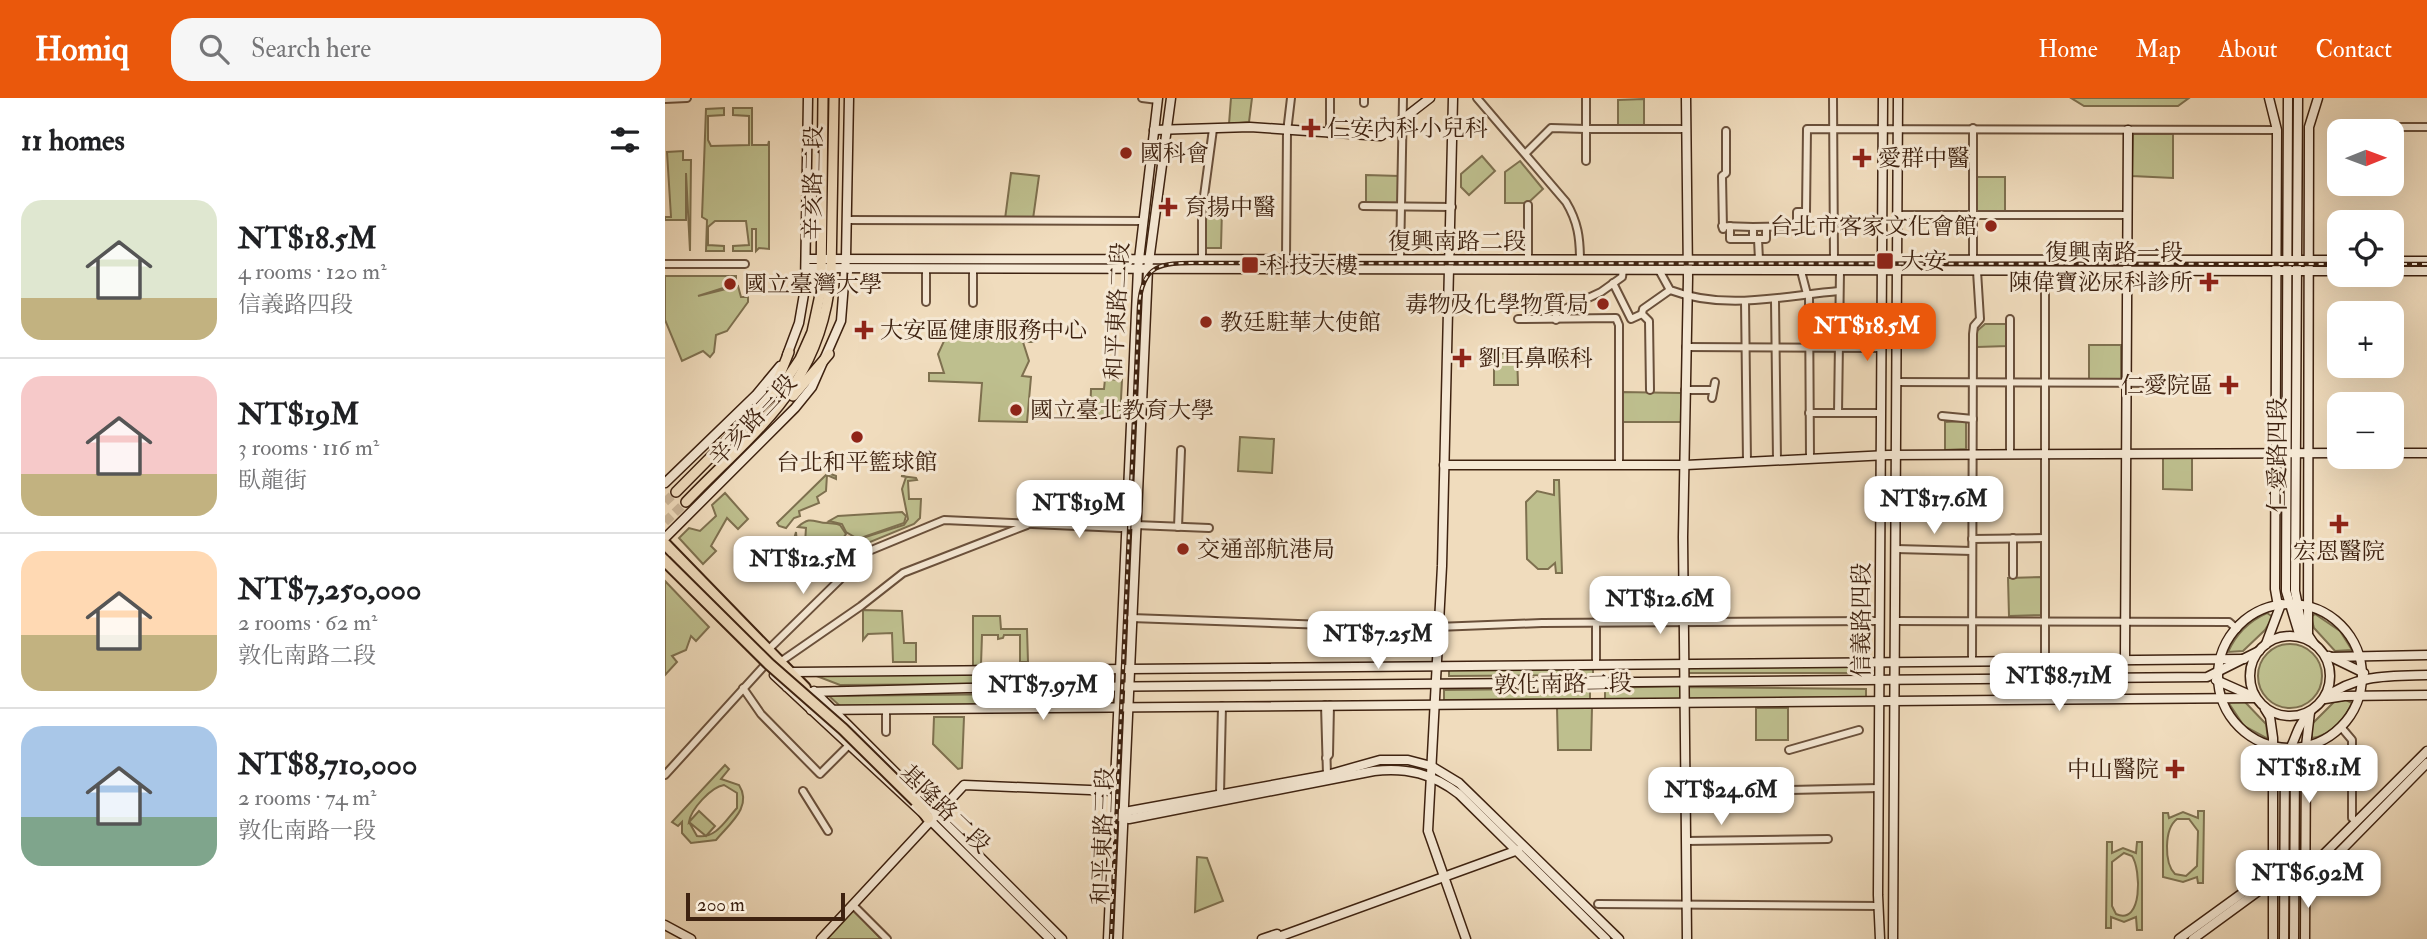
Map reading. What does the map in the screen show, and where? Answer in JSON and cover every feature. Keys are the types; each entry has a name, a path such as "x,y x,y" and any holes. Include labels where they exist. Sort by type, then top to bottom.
{"highway":[{"path":"665,544 805,688 814,708"},
{"path":"665,553 756,645 812,692"},
{"path":"665,564 814,708 932,816"}],"main road":[{"name":"辛亥路二段","path":"806,263 808,98"},
{"name":"辛亥路二段","path":"823,98 826,263"},
{"name":"辛亥路二段","path":"826,263 834,98"},
{"name":"辛亥路二段","path":"846,263 849,98"},
{"name":"和平東路二段","path":"1136,525 1148,269 1171,98"},
{"path":"1154,130 1167,132 1250,127 1287,132 1381,136 1430,98"},
{"path":"1453,98 1453,207 1439,628 1428,831 1466,939"},
{"path":"1686,98 1688,270 1683,537 1687,939"},
{"name":"信義路四段","path":"1883,98 1882,260 1889,271 1897,382 1893,939"},
{"name":"信義路四段","path":"1880,939 1878,906 1882,348 1889,271 1898,260 1898,98"},
{"name":"仁愛路四段","path":"2269,98 2277,130 2276,453 2291,605 2308,639"},
{"name":"仁愛路四段","path":"2288,98 2286,591 2308,639"},
{"path":"2298,98 2299,161"},
{"path":"2299,161 2318,98"},
{"name":"和平東路二段","path":"1126,527 1138,264 1158,99"},
{"name":"仁愛路四段","path":"2291,605 2308,453 2309,127"},
{"path":"2125,658 2128,130"},
{"name":"仁愛路四段","path":"2266,644 2291,605 2295,591 2299,161"},
{"name":"復興南路二段","path":"846,263 973,268 1138,264 1150,258 1898,260"},
{"name":"復興南路一段","path":"1898,260 2327,260"},
{"path":"2404,261 2427,261"},
{"name":"復興南路二段","path":"806,263 1138,264 1148,269 1889,271"},
{"name":"辛亥路三段","path":"665,483 775,375 789,352 803,305 806,263"},
{"name":"辛亥路三段","path":"763,404 784,383 807,346 819,304 826,263"},
{"name":"辛亥路三段","path":"773,414 789,394 815,350 829,300 826,263"},
{"name":"辛亥路三段","path":"665,537 795,408 812,387 829,354 841,321 846,263"},
{"name":"復興南路一段","path":"1889,271 2327,271"},
{"path":"2404,271 2427,271"},
{"path":"676,492 763,404 781,375 789,352"},
{"path":"686,502 801,389 829,354"},
{"path":"1444,466 1686,465 1881,455 2327,453"},
{"path":"2404,453 2427,453"},
{"name":"和平東路三段","path":"1118,939 1136,525"},
{"name":"和平東路三段","path":"1108,939 1126,527"},
{"name":"基隆路二段","path":"665,537 1050,939"},
{"name":"基隆路二段","path":"665,564 764,666 932,816 1062,939"},
{"path":"2291,605 2339,624 2353,642 2359,656 2361,676 2359,696 2341,727 2325,739 2292,748 2273,746 2241,728 2229,714 2219,677 2221,658 2237,629 2254,614 2291,605"},
{"path":"2219,677 2266,644 2283,637 2308,639 2329,657 2361,676"},
{"path":"2259,651 2252,665 2251,680 2272,726 2273,939"},
{"path":"2321,651 2327,660 2330,680 2322,700"},
{"path":"2329,657 2427,656"},
{"name":"敦化南路二段","path":"794,672 2244,659"},
{"path":"2284,939 2284,757 2292,748 2297,726 2322,700 2361,676 2427,676"},
{"name":"敦化南路二段","path":"787,687 812,692 2219,677 2259,702"},
{"path":"2322,700 2359,696 2427,695"},
{"name":"敦化南路二段","path":"814,708 833,710 2222,696 2259,702"},
{"path":"2259,702 2285,716 2311,711"},
{"path":"2305,939 2306,746 2311,711"},
{"path":"2292,748 2295,757 2294,939"},
{"path":"2179,939 2273,871 2315,863 2427,751"},
{"path":"1123,815 1327,775 1393,759 1431,766 1459,783 1606,939"},
{"path":"2193,939 2255,893 2273,884 2305,879 2324,870 2427,763"},
{"path":"1113,816 1389,769 1430,776 1459,794 1619,939"},
{"path":"821,939 854,906 932,816 964,785 1114,791"},
{"path":"1273,939 1520,849"},
{"path":"1262,939 1408,884 1437,875 1444,876"},
{"path":"665,925 691,939"}],"street":[{"path":"665,99 687,98"},
{"path":"1142,98 1158,99"},
{"path":"1286,259 1287,132 1291,98"},
{"path":"1330,134 1331,98"},
{"path":"1400,260 1403,98"},
{"path":"1477,98 1553,184 1575,217 1580,234 1579,270"},
{"path":"1586,98 1586,161"},
{"path":"1833,98 1834,260"},
{"path":"2405,127 2427,127"},
{"path":"1526,153 1551,128 1686,129"},
{"path":"1973,128 1973,260"},
{"path":"1202,258 1202,211 1213,129"},
{"path":"1726,131 1726,173 1722,176 1723,216 1723,229 1722,226 1730,226 1753,227 1766,227 1797,226 1797,212 1806,212 1807,129 2277,130"},
{"path":"1528,205 1528,260"},
{"path":"1363,206 1453,207"},
{"path":"1898,215 2127,215"},
{"path":"847,220 1143,221"},
{"path":"1730,226 1730,239 1766,239 1766,227"},
{"path":"1753,227 1759,260"},
{"path":"665,264 745,264"},
{"path":"926,268 926,302"},
{"path":"973,268 973,303"},
{"path":"1556,320 1556,313 1563,307 1591,297 1622,277 1623,270"},
{"path":"1659,270 1671,290 1686,296 1775,301 1839,291"},
{"path":"1801,271 1808,294 1810,458"},
{"path":"1838,413 1840,271"},
{"path":"1972,660 1973,326 1980,319 1977,271"},
{"path":"2045,271 2045,659"},
{"path":"1613,283 1631,318 1642,314"},
{"path":"1642,314 1643,309 1671,290"},
{"path":"1745,301 1747,462"},
{"path":"1775,301 1777,460"},
{"path":"1642,314 1649,321 1650,390"},
{"path":"1518,319 1616,318 1619,325 1619,465"},
{"path":"2010,319 2010,454"},
{"path":"1686,347 1882,348"},
{"path":"1685,390 1712,394 1715,382"},
{"path":"1897,382 2191,383"},
{"path":"1809,413 1881,413"},
{"path":"1942,416 1973,419"},
{"path":"1178,527 1181,450"},
{"path":"771,647 869,551 944,520 1126,527 1209,527"},
{"path":"783,660 861,607 903,573 1031,523"},
{"path":"1972,538 2045,538"},
{"path":"2013,538 2013,575"},
{"path":"1896,549 1972,551"},
{"path":"1131,618 1439,628 1596,623 1881,621"},
{"path":"1895,621 2229,622 2237,629"},
{"path":"1596,623 1596,664"},
{"path":"665,775 764,666"},
{"path":"743,688 761,714 820,774 849,744"},
{"path":"1327,705 1327,775"},
{"path":"1220,794 1222,706"},
{"path":"886,709 886,732"},
{"path":"2341,727 2352,740 2352,818 2356,822"},
{"path":"1789,750 1859,730"},
{"path":"1790,790 1879,789"},
{"path":"803,791 828,831"},
{"path":"1686,841 1828,839"},
{"path":"1598,904 1878,906"},
{"path":"854,906 887,939"}],"green space":[{"path":"1231,98 1252,98 1249,122 1229,124"},
{"path":"2071,98 2189,98 2178,106 2084,106"},
{"path":"1644,99 1644,127 1618,127 1618,100"},
{"path":"724,108 724,115 708,116 708,140 711,146 749,145 749,116 733,115 733,108 752,108 752,145 768,145 769,141 769,249 759,248 756,251 756,229 752,229 752,251 733,251 733,246 749,245 746,221 715,221 708,227 708,245 724,246 724,251 706,251 707,220 702,217 706,109"},
{"path":"2133,134 2173,134 2173,178 2132,176"},
{"path":"683,151 683,160 691,160 690,251 686,173 686,220 665,220 665,217 671,217 667,152"},
{"path":"1482,156 1495,171 1469,195 1461,187 1461,174"},
{"path":"1520,161 1543,189 1528,203 1505,203 1505,172"},
{"path":"1011,173 1039,176 1033,219 1005,219"},
{"path":"1366,175 1399,176 1398,203 1366,203"},
{"path":"1975,177 2005,177 2005,211 1976,211"},
{"path":"1208,209 1222,209 1221,248 1205,248 1205,213"},
{"path":"665,276 736,276 736,284 698,296 738,286 741,297 748,297 748,302 727,331 716,335 714,352 710,357 703,351 682,361 665,320"},
{"path":"1985,324 2008,324 2008,346 1977,347 1977,331"},
{"path":"931,331 1034,334 1034,342 1023,342 1029,361 1022,376 1031,377 1027,422 979,421 982,383 929,381 929,373 944,373 938,354 945,339 931,338"},
{"path":"2089,345 2121,345 2121,380 2089,381"},
{"path":"1517,353 1518,385 1494,385 1494,354"},
{"path":"1105,379 1122,380 1120,418 1090,418 1091,389 1104,389"},
{"path":"1621,392 1681,393 1681,422 1621,422"},
{"path":"1966,421 1966,449 1945,450 1945,422"},
{"path":"1240,437 1274,439 1272,473 1238,471"},
{"path":"2163,455 2192,455 2192,490 2163,489"},
{"path":"828,473 836,476 836,479 827,475 826,491 817,497 819,503 799,511 800,516 794,518 786,528 779,526 777,523"},
{"path":"901,476 916,478 917,480 908,481 909,499 921,499 920,518 914,524 865,544 835,574 822,576 795,545 796,532 797,543 805,543 806,528 798,527 813,520 840,525 846,534 831,555 824,559 816,557 813,549 808,552 819,560 823,569 830,572 843,555 856,549 856,540 904,525 908,519 902,489 906,477"},
{"path":"1554,480 1559,480 1562,573 1556,573 1555,563 1548,569 1538,569 1527,559 1526,502 1537,491 1554,495"},
{"path":"725,493 748,519 738,529 727,518 711,546 716,551 703,564 679,538 689,528 700,531 716,516 712,505"},
{"path":"902,512 906,516 904,523 858,539 846,532 842,524 829,521 838,516"},
{"path":"2042,577 2041,615 2009,616 2008,578"},
{"path":"665,581 709,627 696,641 691,636 686,650 672,656 677,662 665,675"},
{"path":"863,610 902,611 904,643 916,643 916,662 893,662 892,633 868,634 863,640"},
{"path":"2267,613 2273,617 2265,630 2243,651 2228,652 2244,629"},
{"path":"2315,614 2340,631 2352,650 2335,651 2314,628 2311,617"},
{"path":"973,616 1000,616 1001,629 1027,629 1028,662 1020,662 1020,635 1004,635 998,639 998,635 982,635 981,665 973,666"},
{"path":"2290,644 2308,650 2316,658 2322,676 2316,694 2308,702 2290,708 2272,702 2264,694 2258,676 2264,658 2272,650"},
{"path":"1866,665 1866,673 1688,673 1688,667"},
{"path":"1593,668 1593,675 1449,676 1449,669"},
{"path":"1111,672 1110,683 840,685 814,675"},
{"path":"1681,686 1681,699 1605,699 1605,688"},
{"path":"1686,687 1866,689 1866,697 1687,699"},
{"path":"1590,688 1590,699 1444,700 1444,690"},
{"path":"1110,693 1110,704 840,706 829,696"},
{"path":"2346,700 2352,703 2341,721 2325,734 2312,738 2312,724 2334,702"},
{"path":"2228,702 2245,702 2266,724 2268,739 2244,726"},
{"path":"1557,707 1592,707 1591,750 1558,750"},
{"path":"1756,708 1788,708 1788,740 1756,740"},
{"path":"934,717 964,717 962,768 958,769 933,744"},
{"path":"725,765 729,769 721,779 739,785 743,801 738,815 716,840 691,843 682,833 682,822 678,826 672,822","holes":["724,785 737,793 737,808 720,828 704,836 697,836 689,822 708,794"]},
{"path":"699,811 715,826 706,836 689,822"},
{"path":"2198,811 2204,811 2203,883 2198,883 2197,877 2183,882 2163,877 2163,813 2168,813 2169,818 2183,812 2198,818","holes":["2177,819 2189,819 2198,831 2197,866 2186,876 2175,874 2171,869 2167,846 2170,830"]},
{"path":"2107,842 2112,842 2112,853 2123,848 2136,853 2137,842 2142,842 2142,930 2137,930 2136,917 2124,922 2111,917 2111,928 2106,928","holes":["2124,853 2132,856 2138,883 2135,904 2131,912 2125,915 2116,914 2112,906 2112,862"]},
{"path":"1197,857 1207,858 1223,901 1195,912"},
{"path":"852,908 881,939 823,939"}],"tunnel":[{"path":"665,502 676,492"},
{"path":"665,522 686,502"}],"railway":[{"path":"1111,939 1139,307 1146,279 1152,271 1161,266 1183,263 2327,264"},
{"path":"2404,264 2427,264"}],"place":[{"name":"仁安內科小兒科","path":"1311,128"},
{"name":"國科會","path":"1126,153"},
{"name":"愛群中醫","path":"1862,158"},
{"name":"育揚中醫","path":"1168,207"},
{"name":"台北市客家文化會館","path":"1991,226"},
{"name":"大安","path":"1885,261"},
{"name":"科技大樓","path":"1250,265"},
{"name":"陳偉寶泌尿科診所","path":"2209,282"},
{"name":"國立臺灣大學","path":"730,284"},
{"name":"毒物及化學物質局","path":"1603,304"},
{"name":"教廷駐華大使館","path":"1206,322"},
{"name":"大安區健康服務中心","path":"864,330"},
{"name":"劉耳鼻喉科","path":"1462,358"},
{"name":"仁愛院區","path":"2229,385"},
{"name":"國立臺北教育大學","path":"1016,410"},
{"name":"台北和平籃球館","path":"857,437"},
{"name":"宏恩醫院","path":"2339,524"},
{"name":"交通部航港局","path":"1183,549"},
{"name":"中山醫院","path":"2175,769"}]}
